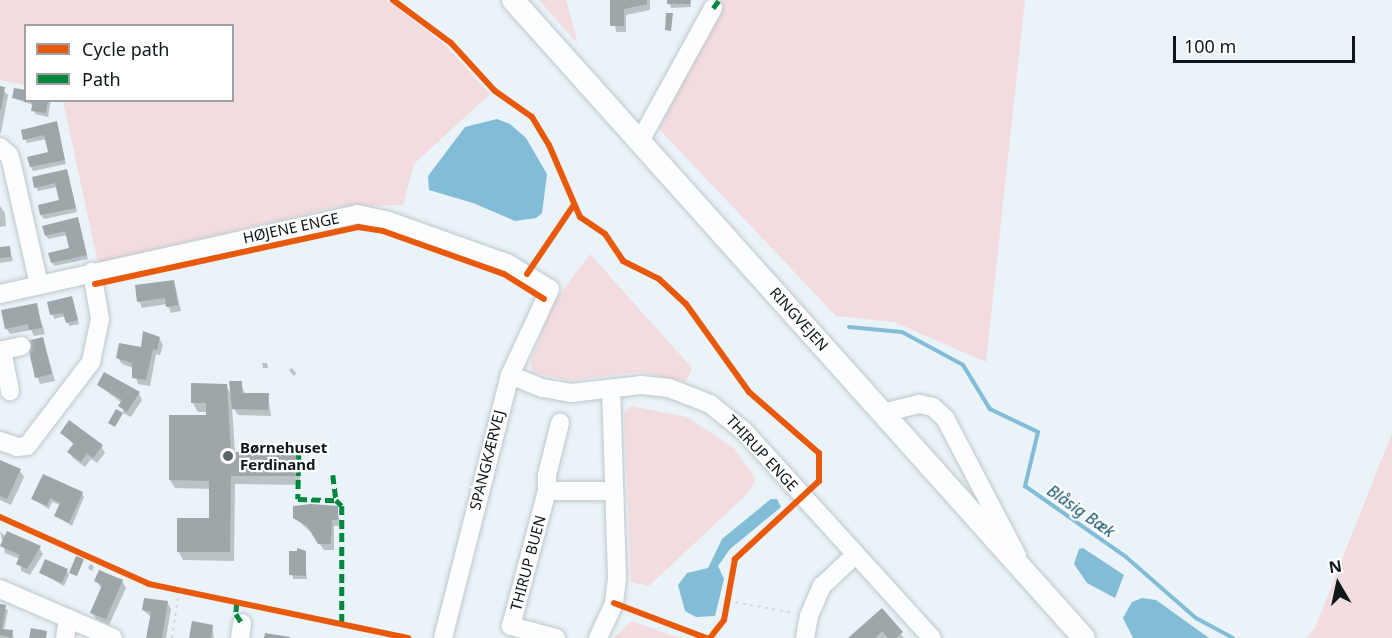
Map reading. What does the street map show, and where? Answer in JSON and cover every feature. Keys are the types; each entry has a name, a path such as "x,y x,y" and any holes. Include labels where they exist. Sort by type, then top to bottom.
{"main road":[{"name":"RINGVEJEN","path":"513,0 1020,563 1084,638"}],"street":[{"path":"640,141 713,8"},
{"path":"0,147 9,155 12,165 39,285"},
{"name":"HØJENE ENGE","path":"0,294 357,214 386,220 507,263 550,289"},
{"path":"0,441 17,447 27,446 91,362 100,319 92,272"},
{"name":"SPANGKÆRVEJ","path":"443,638 510,375 550,289"},
{"path":"10,391 1,351 21,346"},
{"name":"THIRUP ENGE","path":"510,375 543,388 571,393 641,385 669,388 710,404 728,416 932,638"},
{"path":"598,638 614,603 617,577 611,389"},
{"path":"883,413 920,404 933,407 945,418 1020,563"},
{"name":"THIRUP BUEN","path":"556,638 511,626 548,491 546,475 560,423"},
{"path":"548,491 614,491"},
{"path":"805,638 809,616 822,586 855,555"},
{"path":"0,589 113,638"},
{"path":"65,638 68,618"}],"path":[{"path":"172,638 176,590 190,593"},
{"path":"726,610 729,590"},
{"path":"728,601 809,616"}],"shaded area":[{"path":"0,0 387,0 444,44 490,94 414,164 403,205 336,207 98,263 63,102 234,102 234,24 24,24 24,85 0,80"},
{"path":"539,0 566,0 578,44"},
{"path":"717,0 1025,0 986,362 894,322 836,316 659,129 720,6"},
{"path":"590,254 692,368 686,382 640,372 568,381 533,372 530,362 554,302"},
{"path":"631,406 687,417 734,448 756,479 747,494 649,586 631,582 624,413"},
{"path":"1392,433 1392,638 1306,638 1315,628"},
{"path":"632,621 679,638 613,638"}],"water":[{"path":"497,119 510,124 526,138 547,174 542,213 536,218 515,221 473,203 429,190 428,176 465,127"},
{"path":"771,499 777,499 781,507 730,549 718,566 724,579 715,616 696,617 685,611 678,585 687,573 708,568 722,539"},
{"path":"1083,548 1124,575 1115,598 1087,583 1074,564 1079,549"},
{"path":"1142,598 1156,600 1209,638 1133,638 1123,618 1132,602"}],"building":[{"path":"610,0 647,0 647,4 624,9 624,26 610,26"},
{"path":"667,0 690,0 690,4 667,4"},
{"path":"666,13 673,13 671,31 665,30"},
{"path":"0,86 5,87 1,110 0,110"},
{"path":"14,88 24,90 24,101 12,98"},
{"path":"33,102 48,102 46,113 31,111"},
{"path":"57,121 65,160 30,167 27,157 48,152 44,135 23,140 21,130"},
{"path":"67,169 76,208 40,215 38,205 59,200 55,183 34,188 32,177"},
{"path":"78,217 87,255 51,263 48,253 69,248 65,231 45,236 42,226"},
{"path":"10,246 11,257 0,258 0,247"},
{"path":"174,280 178,305 166,307 165,298 137,302 135,285"},
{"path":"72,296 78,320 66,323 63,313 50,315 47,302"},
{"path":"37,303 42,328 29,330 28,324 5,329 1,310"},
{"path":"143,331 160,337 157,350 153,349 146,380 132,378 132,363 116,358 119,343 141,347"},
{"path":"43,337 52,374 35,378 27,341"},
{"path":"104,372 140,392 127,412 118,406 122,400 97,385"},
{"path":"229,381 242,381 242,393 269,393 268,410 232,409"},
{"path":"191,383 227,384 231,452 296,452 295,476 231,476 230,552 177,552 177,518 209,518 209,481 169,480 169,415 206,415 206,403 191,403"},
{"path":"116,409 123,413 115,427 108,423"},
{"path":"69,420 103,445 93,458 87,453 81,462 67,452 74,443 60,433"},
{"path":"0,460 21,469 7,499 0,496"},
{"path":"43,474 83,492 69,523 54,516 60,503 50,498 47,506 31,499"},
{"path":"311,504 338,506 338,520 332,520 331,544 318,544 307,526 293,518 293,506"},
{"path":"7,531 41,546 27,569 16,564 20,555 0,546"},
{"path":"297,548 306,551 306,576 289,575 289,551 297,551"},
{"path":"76,556 84,559 77,576 69,573"},
{"path":"45,559 68,569 62,583 39,573"},
{"path":"99,570 123,580 106,619 90,613 102,585 94,581"},
{"path":"144,598 168,601 162,638 146,638 151,612 142,610"},
{"path":"0,604 6,605 2,629 13,630 12,638 0,635"},
{"path":"882,608 903,632 896,638 888,638 882,631 875,638 848,638"},
{"path":"192,621 213,625 211,638 189,638"},
{"path":"31,628 47,631 46,638 29,638"},
{"path":"265,633 290,637 290,638 264,638"}],"waterway":[{"name":"Blåsig Bæk","path":"849,327 902,332 963,365 990,409 1038,432 1025,486 1126,557 1196,618 1233,638"}],"marked path":[{"path":"713,8 719,0"},
{"path":"285,442 299,453 298,499 336,500"},
{"path":"333,475 336,500 342,506 342,624"},
{"path":"237,603 236,614 242,623"}],"cycle path":[{"path":"393,0 451,43 495,91 532,117 549,145 580,217 605,234 623,261 659,279 686,304 749,392 819,453 819,481 735,559 724,620 710,638"},
{"path":"527,274 573,206"},
{"path":"95,284 358,227 383,231 504,274 544,299"},
{"path":"0,517 149,584 408,638"},
{"path":"614,603 706,638"}],"place":[{"name":"Børnehuset Ferdinand","path":"228,456"}]}
